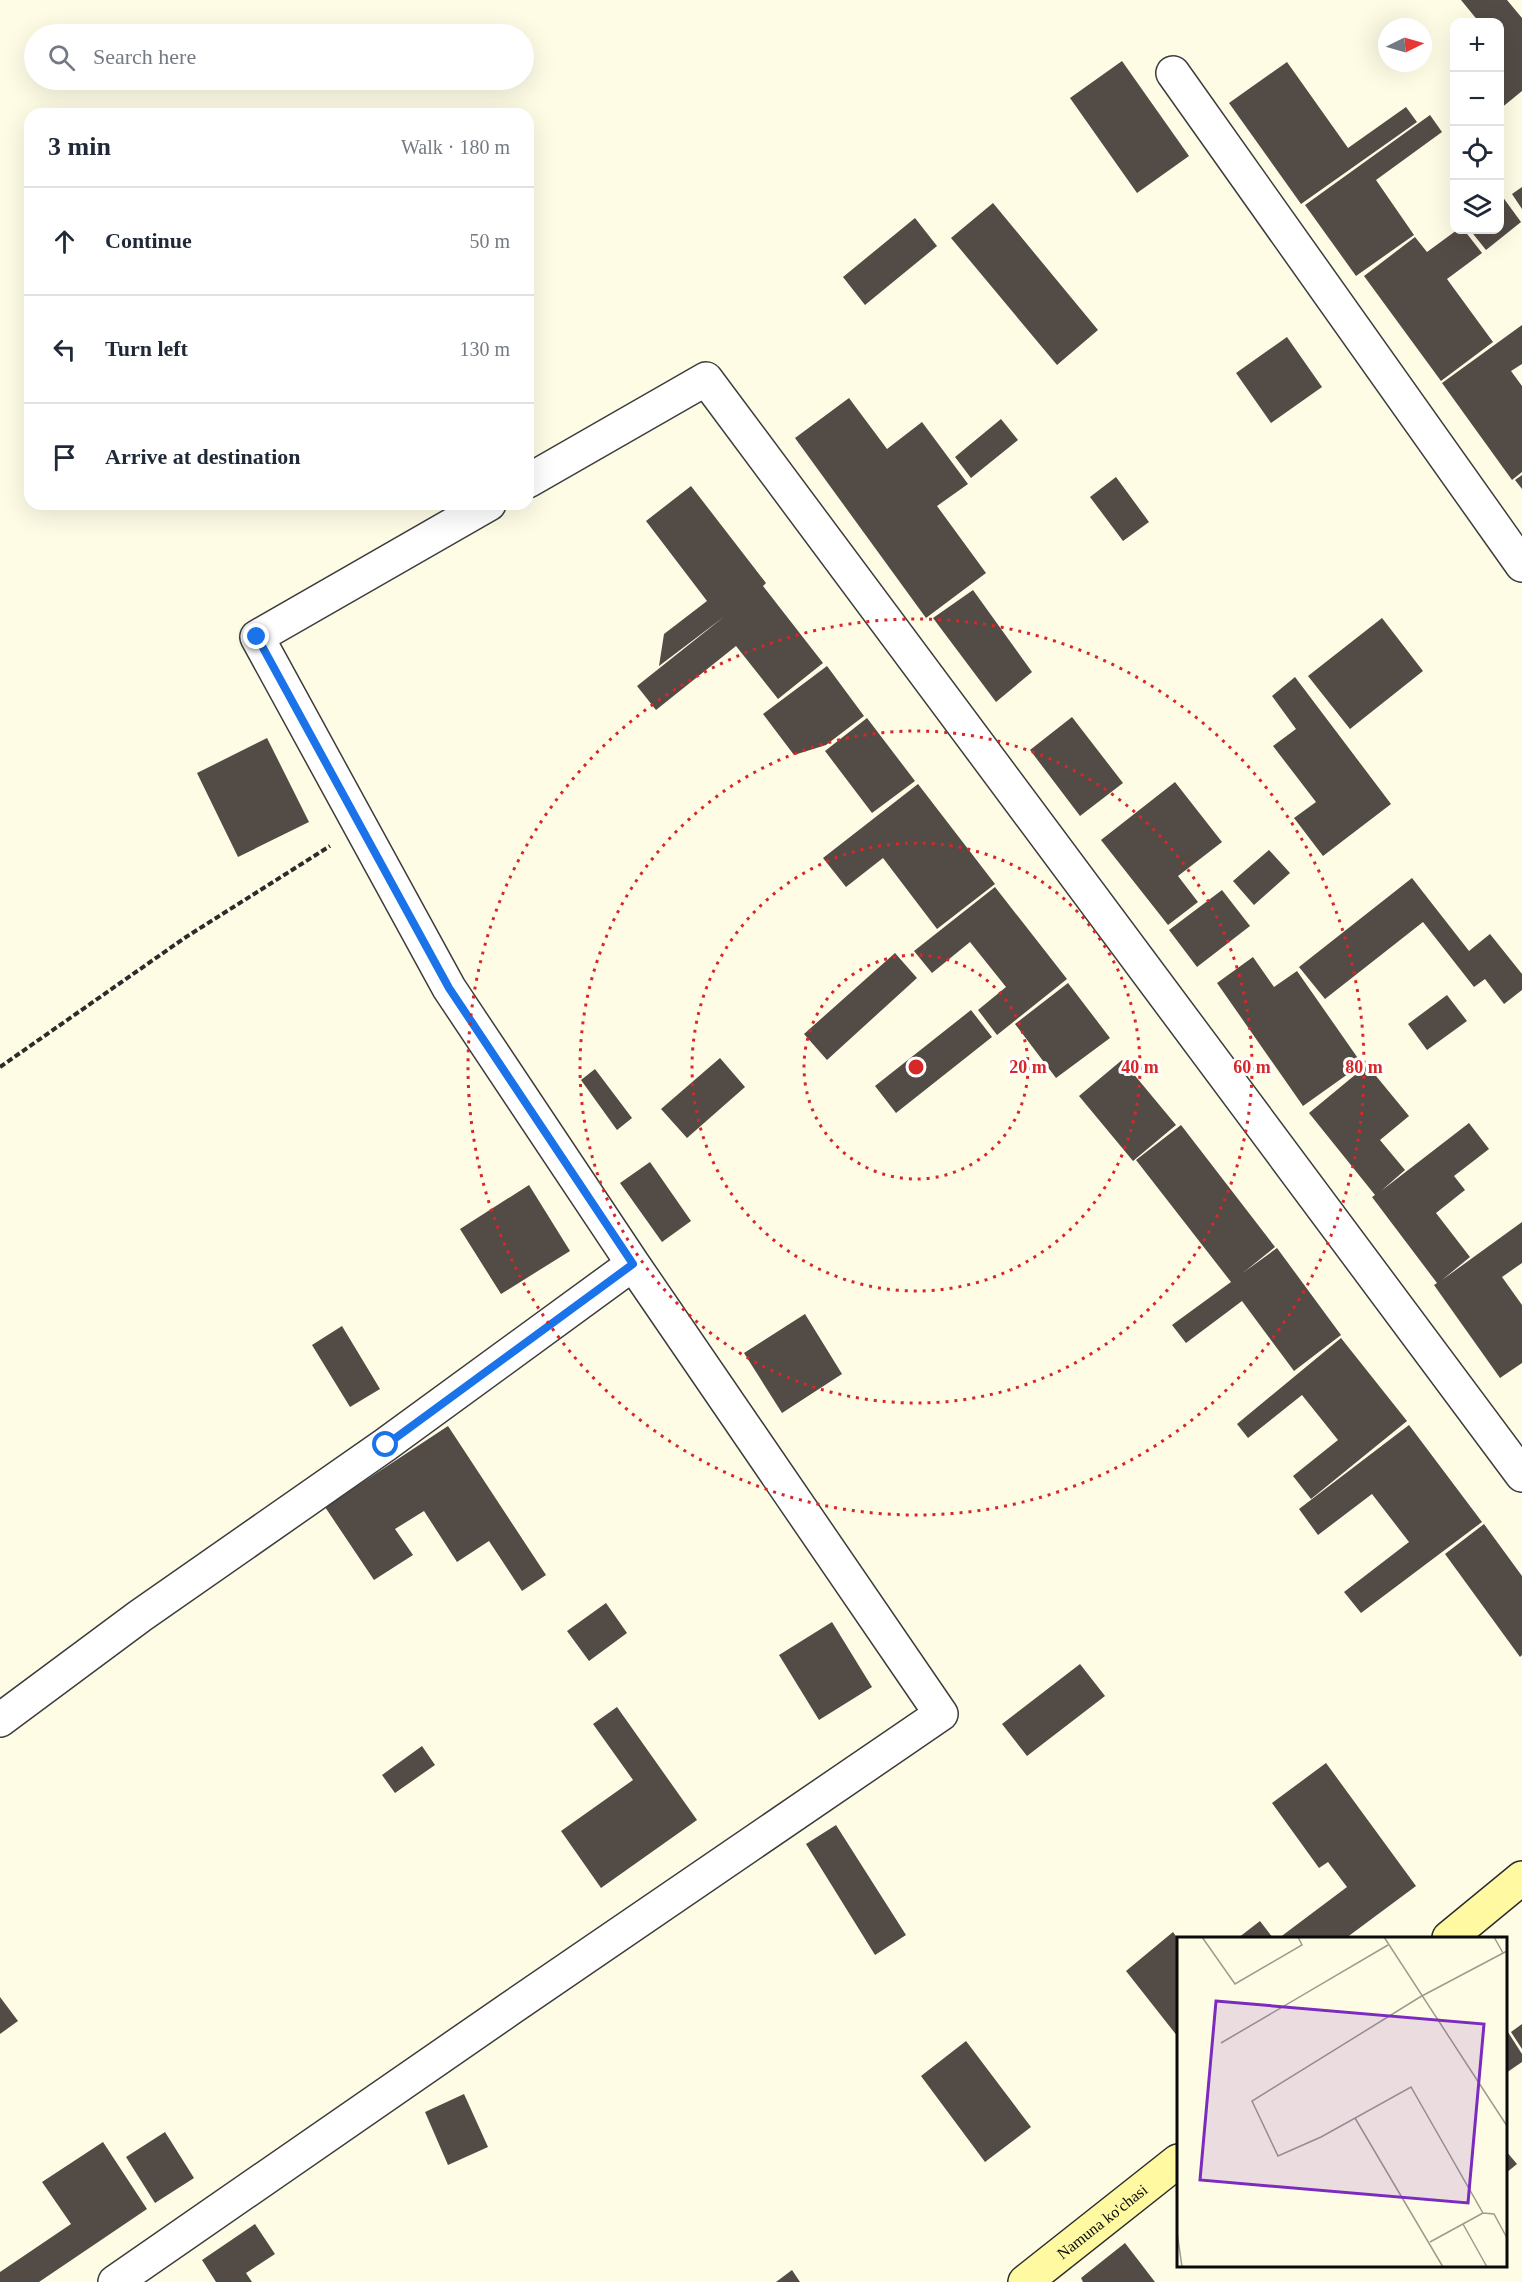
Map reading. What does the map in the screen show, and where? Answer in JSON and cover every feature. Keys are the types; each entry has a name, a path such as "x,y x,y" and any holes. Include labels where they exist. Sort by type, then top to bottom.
{"main road":[{"path":"1450,1937 1522,1878"},
{"name":"Namuna ko'chasi","path":"1025,2282 1177,2163"}],"street":[{"path":"1173,72 1522,566"},
{"path":"534,479 706,379 1522,1475"},
{"path":"115,2282 501,2014 941,1714 633,1264 449,988 257,637 479,510"},
{"path":"0,1720 140,1616 386,1445 633,1264"}],"path":[{"path":"0,1067 186,937 361,826"}],"building":[{"path":"1461,0 1507,0 1522,18 1522,91 1504,106 1504,18 1476,18"},
{"path":"1122,61 1189,156 1137,193 1070,98"},
{"path":"1287,62 1348,148 1406,107 1417,122 1301,204 1229,103"},
{"path":"1430,115 1442,132 1376,180 1414,235 1356,276 1305,205"},
{"path":"1522,187 1522,209 1512,194"},
{"path":"1504,199 1521,222 1486,250 1473,234 1504,234"},
{"path":"993,203 1098,330 1057,365 951,238"},
{"path":"915,218 937,246 865,305 843,277"},
{"path":"1452,234 1467,234 1482,253 1447,279 1493,342 1441,381 1364,276 1415,237 1427,252"},
{"path":"1522,325 1522,364 1511,371 1522,386 1522,472 1512,480 1442,383"},
{"path":"1287,337 1322,387 1271,423 1236,373"},
{"path":"849,398 887,449 922,422 968,484 937,506 986,573 926,618 795,438"},
{"path":"1001,419 1018,440 971,478 955,457"},
{"path":"1522,475 1522,489 1515,480"},
{"path":"1116,477 1149,522 1123,541 1090,497"},
{"path":"691,486 766,583 763,586 823,663 778,699 736,646 656,710 637,686 725,616 659,666 664,634 707,601 646,521"},
{"path":"973,590 1032,672 996,702 933,618"},
{"path":"1382,618 1423,671 1350,729 1308,676"},
{"path":"827,666 864,716 826,745 794,755 763,714"},
{"path":"1295,677 1391,804 1323,856 1294,818 1316,802 1273,746 1296,729 1272,696"},
{"path":"1072,717 1123,783 1080,816 1030,750"},
{"path":"867,718 915,781 872,813 825,751"},
{"path":"267,738 309,822 238,857 197,773"},
{"path":"1175,782 1222,842 1178,876 1198,902 1168,925 1101,840"},
{"path":"918,784 995,884 937,929 883,858 846,887 823,858"},
{"path":"1269,850 1290,873 1254,905 1233,881"},
{"path":"1412,878 1469,951 1490,934 1522,974 1522,990 1504,1004 1485,979 1474,987 1423,922 1325,999 1299,967"},
{"path":"995,887 1067,979 997,1035 978,1010 1006,987 970,942 932,973 914,951"},
{"path":"1222,890 1250,926 1197,967 1169,930"},
{"path":"895,953 917,978 827,1060 804,1034"},
{"path":"1253,957 1274,987 1297,971 1362,1064 1303,1106 1217,983"},
{"path":"1068,983 1110,1038 1056,1078 1015,1024"},
{"path":"1447,995 1467,1021 1427,1050 1408,1024"},
{"path":"971,1010 992,1037 896,1113 875,1086"},
{"path":"720,1058 745,1087 687,1138 661,1109"},
{"path":"1122,1060 1176,1125 1133,1161 1079,1096"},
{"path":"1367,1065 1409,1116 1380,1140 1405,1170 1381,1191 1469,1123 1489,1149 1454,1176 1465,1190 1436,1213 1470,1257 1442,1280 1522,1222 1522,1263 1502,1277 1522,1305 1522,1363 1500,1378 1434,1285 1437,1283 1372,1197 1375,1195 1309,1113"},
{"path":"595,1069 632,1118 617,1130 581,1080"},
{"path":"1181,1125 1275,1247 1244,1272 1277,1248 1341,1335 1294,1371 1242,1301 1186,1343 1172,1325 1231,1282 1136,1160"},
{"path":"650,1162 691,1221 662,1242 620,1183"},
{"path":"529,1185 570,1251 501,1294 460,1229"},
{"path":"805,1314 842,1374 782,1413 744,1353"},
{"path":"342,1326 380,1389 350,1407 312,1345"},
{"path":"1341,1338 1407,1421 1311,1499 1293,1476 1338,1440 1302,1395 1248,1438 1237,1424"},
{"path":"1409,1425 1482,1522 1361,1613 1344,1592 1409,1542 1372,1494 1318,1535 1299,1509"},
{"path":"448,1426 546,1575 522,1591 489,1541 457,1562 424,1511 395,1529 413,1555 374,1580 325,1507"},
{"path":"1484,1524 1522,1576 1522,1655 1520,1657 1445,1554"},
{"path":"606,1603 627,1633 589,1661 567,1631"},
{"path":"832,1622 872,1687 819,1720 779,1655"},
{"path":"1080,1664 1105,1696 1027,1756 1002,1724"},
{"path":"617,1707 697,1820 601,1888 561,1831 633,1780 593,1724"},
{"path":"422,1746 435,1765 395,1793 382,1775"},
{"path":"1326,1763 1416,1886 1347,1937 1280,1937 1347,1887 1328,1862 1319,1868 1272,1803"},
{"path":"836,1825 906,1935 875,1955 806,1844"},
{"path":"1260,1921 1272,1937 1239,1937"},
{"path":"1173,1932 1177,1938 1177,2036 1126,1971"},
{"path":"0,1997 18,2021 0,2034"},
{"path":"1522,2024 1522,2049 1511,2032"},
{"path":"1507,2031 1522,2054 1522,2062 1507,2072"},
{"path":"966,2041 1031,2127 985,2162 921,2076"},
{"path":"464,2094 488,2147 448,2165 425,2112"},
{"path":"165,2132 194,2178 155,2203 126,2157"},
{"path":"103,2142 147,2209 39,2282 0,2282 0,2272 71,2224 42,2182"},
{"path":"1507,2152 1517,2164 1507,2172"},
{"path":"255,2224 275,2254 246,2273 252,2282 216,2282 202,2260"},
{"path":"1125,2243 1155,2282 1083,2282 1081,2278"},
{"path":"792,2270 800,2282 776,2282"}],"route":[{"path":"257,637 449,988 633,1264 386,1445"}]}
